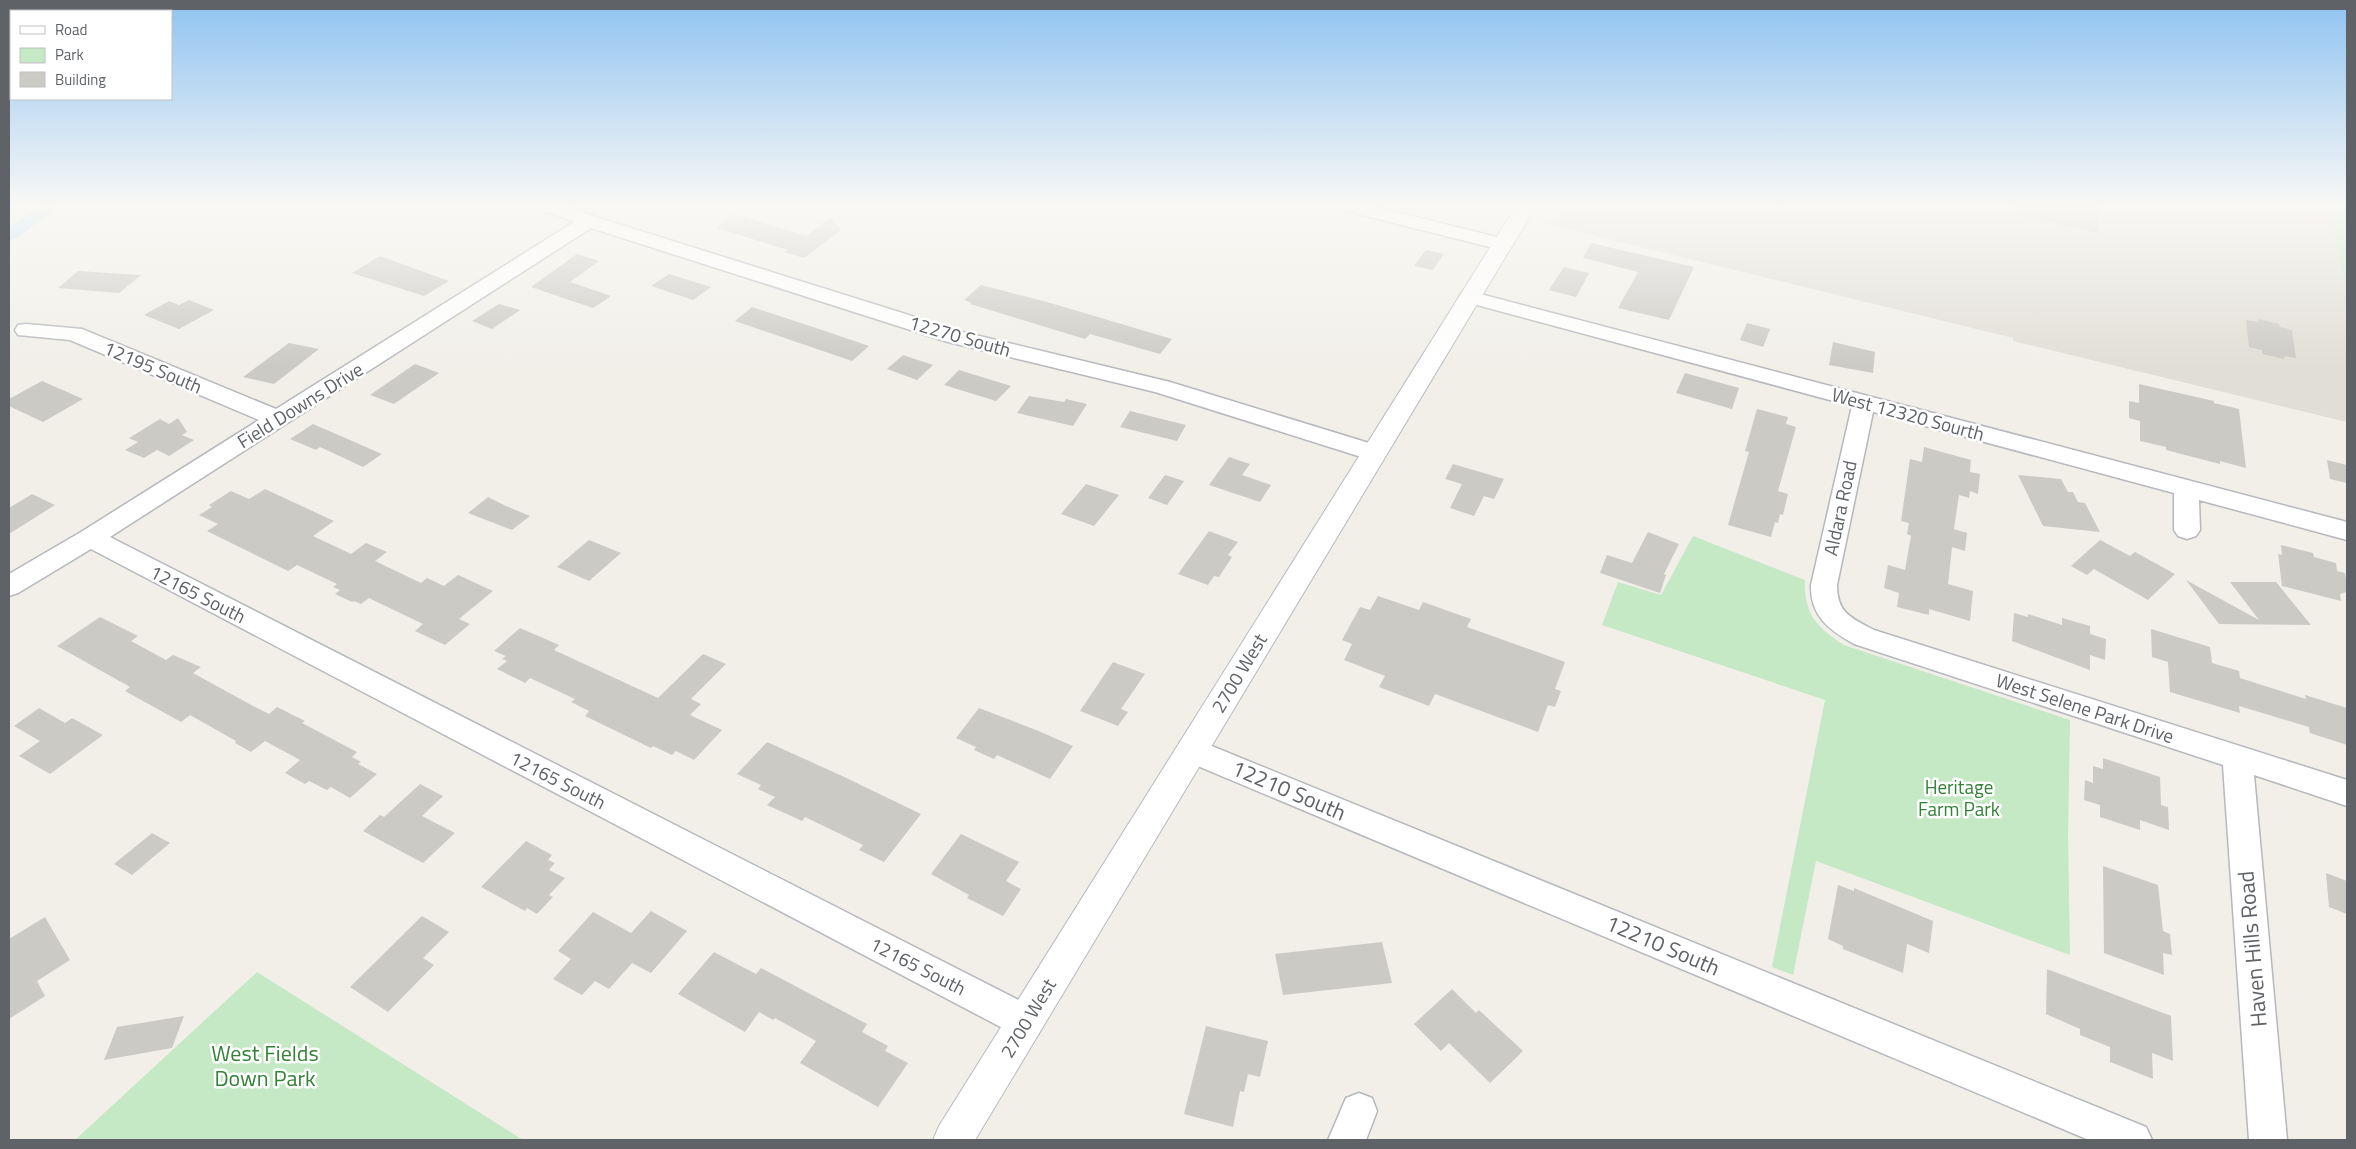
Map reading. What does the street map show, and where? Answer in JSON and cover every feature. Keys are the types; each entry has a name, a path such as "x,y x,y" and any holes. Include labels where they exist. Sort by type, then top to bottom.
{"main road":[{"name":"2700 West","path":"953,1140 1492,260"}],"street":[{"name":"Field Downs Drive","path":"9,586 90,538 528,260"},
{"name":"12270 South","path":"712,260 956,336 1162,387 1374,453"},
{"name":"West 12320 Sourth","path":"1469,297 2347,531"},
{"name":"12195 South","path":"26,330 74,334 278,419"},
{"name":"Aldara Road","path":"1829,613 1822,600 1824,585 1864,402"},
{"path":"2186,488 2187,530"},
{"name":"12165 South","path":"90,538 1026,1022"},
{"name":"West Selene Park Drive","path":"1829,613 1842,626 1864,637 2347,793"},
{"name":"12210 South","path":"1192,750 2133,1140"},
{"name":"Haven Hills Road","path":"2237,757 2268,1140"}],"shaded area":[{"path":"1692,260 2347,260 2347,422 2013,341 2013,338"}],"green space":[{"path":"2341,260 2347,260 2347,289"},
{"name":"Heritage Farm Park","path":"1693,536 1805,580 1807,602 1814,619 1826,632 1844,645 2070,720 2068,838 2070,955 1816,861 1793,975 1772,967 1825,700 1602,625 1618,582 1661,595"},
{"name":"West Fields Down Park","path":"257,972 523,1140 75,1140"}],"building":[{"path":"374,260 390,260 449,281 424,296 352,273"},
{"path":"569,260 595,260 599,261 570,282 611,296 593,308 531,287"},
{"path":"1419,260 1440,260 1433,270 1414,266"},
{"path":"1589,260 1662,260 1694,267 1669,320 1618,308 1638,272"},
{"path":"1564,267 1589,273 1576,297 1549,290"},
{"path":"78,271 141,275 119,293 58,288"},
{"path":"669,274 711,287 693,300 651,286"},
{"path":"981,285 1047,302 1172,339 1160,354 1090,334 1085,339 970,304 972,303 964,300"},
{"path":"189,300 214,310 179,329 144,315 169,301 179,305"},
{"path":"499,304 520,310 492,329 472,321"},
{"path":"752,307 869,346 852,361 735,321"},
{"path":"2258,319 2279,324 2280,327 2292,330 2296,358 2284,356 2285,359 2262,354 2262,350 2249,347 2246,320 2258,322"},
{"path":"1747,323 1770,329 1763,347 1740,340"},
{"path":"1833,342 1875,352 1873,373 1829,365"},
{"path":"289,343 319,349 274,384 243,377"},
{"path":"903,355 933,365 917,380 887,369"},
{"path":"415,364 439,373 394,404 370,395"},
{"path":"959,370 1011,386 996,401 944,385"},
{"path":"1685,373 1739,388 1732,409 1676,393"},
{"path":"42,381 83,399 43,422 9,406 9,399"},
{"path":"2139,384 2214,401 2214,403 2239,409 2246,468 2220,461 2220,464 2140,441 2140,421 2129,418 2129,401 2139,403"},
{"path":"1029,396 1064,402 1066,399 1087,404 1073,426 1017,413"},
{"path":"1757,409 1788,417 1786,424 1796,427 1778,491 1788,494 1783,515 1780,514 1778,523 1775,522 1771,537 1728,525 1749,452 1745,451"},
{"path":"1130,411 1186,425 1177,441 1120,427"},
{"path":"178,418 187,432 182,435 194,440 169,456 157,450 144,458 125,450 138,442 129,438 160,419 169,424"},
{"path":"313,424 382,454 363,467 320,447 316,450 290,439"},
{"path":"1924,447 1971,460 1970,472 1980,474 1978,494 1970,491 1969,498 1959,495 1954,529 1967,533 1965,551 1952,547 1948,584 1973,591 1970,621 1929,609 1929,615 1897,607 1899,593 1884,588 1888,565 1905,570 1911,536 1907,534 1909,523 1901,521 1910,459 1922,462"},
{"path":"1229,457 1250,464 1242,475 1271,485 1260,502 1209,485"},
{"path":"2327,460 2347,465 2347,483 2330,479"},
{"path":"1453,464 1504,479 1494,499 1484,496 1474,516 1450,508 1462,484 1445,479"},
{"path":"1165,475 1184,481 1167,505 1148,498"},
{"path":"2018,475 2061,479 2068,492 2073,492 2078,502 2085,503 2100,532 2043,526"},
{"path":"1086,484 1119,495 1094,526 1061,514"},
{"path":"265,489 334,521 313,536 351,554 366,543 387,552 375,561 421,583 427,578 444,586 458,575 493,591 459,619 470,624 445,645 415,631 423,624 369,598 361,604 352,602 335,594 340,590 333,587 337,584 297,565 288,571 207,531 218,524 199,515 212,507 209,505 231,491 249,499"},
{"path":"32,494 55,505 9,534 9,508"},
{"path":"488,497 530,516 512,530 468,513"},
{"path":"1209,531 1238,542 1228,555 1232,557 1219,577 1214,576 1208,585 1178,574"},
{"path":"1648,532 1679,544 1664,574 1666,575 1660,593 1600,573 1607,555 1632,563"},
{"path":"589,540 621,553 589,581 557,567"},
{"path":"2100,540 2130,556 2135,552 2175,574 2148,600 2094,569 2087,575 2071,566"},
{"path":"2281,545 2313,553 2314,557 2336,563 2337,571 2345,573 2347,585 2347,592 2340,594 2341,601 2282,586 2278,554 2282,555"},
{"path":"2186,580 2259,620 2230,582 2276,582 2311,625 2219,624"},
{"path":"1378,596 1419,610 1423,602 1471,619 1467,627 1565,662 1555,689 1561,691 1555,707 1548,705 1538,732 1435,694 1429,706 1379,687 1385,676 1344,660 1352,644 1342,640 1360,607 1370,610"},
{"path":"2014,613 2028,617 2028,614 2062,625 2062,618 2090,626 2090,634 2106,639 2105,660 2090,655 2090,670 2012,641"},
{"path":"100,617 138,636 131,641 166,660 173,655 201,667 193,673 253,706 269,714 277,707 305,721 302,723 357,752 352,757 361,762 358,764 377,774 350,798 331,787 327,790 309,781 305,784 285,773 300,760 265,741 251,752 235,743 236,741 190,715 181,722 125,691 130,687 57,646"},
{"path":"520,628 559,645 554,650 658,698 703,654 726,664 691,699 701,704 690,715 722,730 694,760 676,751 672,755 653,746 651,748 585,716 589,711 571,702 575,699 530,678 525,683 497,669 507,661 502,659 506,656 494,651"},
{"path":"2151,629 2210,647 2212,663 2239,671 2240,678 2306,699 2305,695 2347,708 2347,745 2310,733 2309,727 2239,706 2240,713 2170,692 2168,662 2152,657"},
{"path":"1113,662 1145,674 1121,709 1128,712 1118,726 1080,711"},
{"path":"39,708 65,723 72,718 103,735 50,774 19,756 40,741 14,726"},
{"path":"979,708 1073,746 1050,779 997,755 994,759 974,750 976,747 956,738"},
{"path":"767,742 921,814 884,862 859,850 863,845 805,817 802,821 767,805 775,797 758,789 761,785 737,774"},
{"path":"2103,758 2160,777 2161,805 2168,807 2169,830 2140,820 2140,830 2100,817 2100,805 2084,800 2085,780 2093,783 2093,766 2103,769"},
{"path":"420,784 443,796 422,816 455,833 423,863 363,831 380,815 384,817"},
{"path":"152,833 170,843 132,875 114,864"},
{"path":"961,834 1019,862 1006,881 1021,889 1003,916 967,898 969,895 931,874"},
{"path":"526,841 552,855 548,860 555,863 549,870 565,878 549,895 553,897 537,914 527,908 525,911 481,887"},
{"path":"2103,866 2158,885 2163,931 2170,934 2172,955 2163,953 2164,975 2104,953"},
{"path":"2326,873 2347,881 2347,914 2329,907"},
{"path":"1838,885 1854,891 1854,888 1933,921 1929,953 1907,944 1903,973 1843,949 1843,946 1828,939"},
{"path":"651,911 687,931 651,973 632,963 609,989 595,981 582,995 553,979 571,959 558,951 593,912 631,933"},
{"path":"422,916 449,932 423,958 434,965 388,1012 350,987"},
{"path":"45,917 70,960 37,981 45,996 9,1019 9,939"},
{"path":"1382,942 1392,983 1283,995 1275,954"},
{"path":"714,952 756,974 761,968 867,1024 862,1032 888,1046 885,1051 908,1063 878,1107 800,1063 816,1041 775,1018 773,1020 759,1012 745,1032 678,994"},
{"path":"2047,969 2171,1016 2173,1061 2152,1053 2153,1079 2110,1062 2110,1047 2080,1035 2080,1029 2046,1014"},
{"path":"1452,989 1476,1013 1479,1010 1523,1051 1490,1083 1449,1043 1441,1051 1414,1024"},
{"path":"184,1016 172,1048 104,1060 117,1027"},
{"path":"1206,1026 1268,1041 1260,1077 1248,1074 1244,1092 1240,1091 1233,1127 1184,1114"}]}
